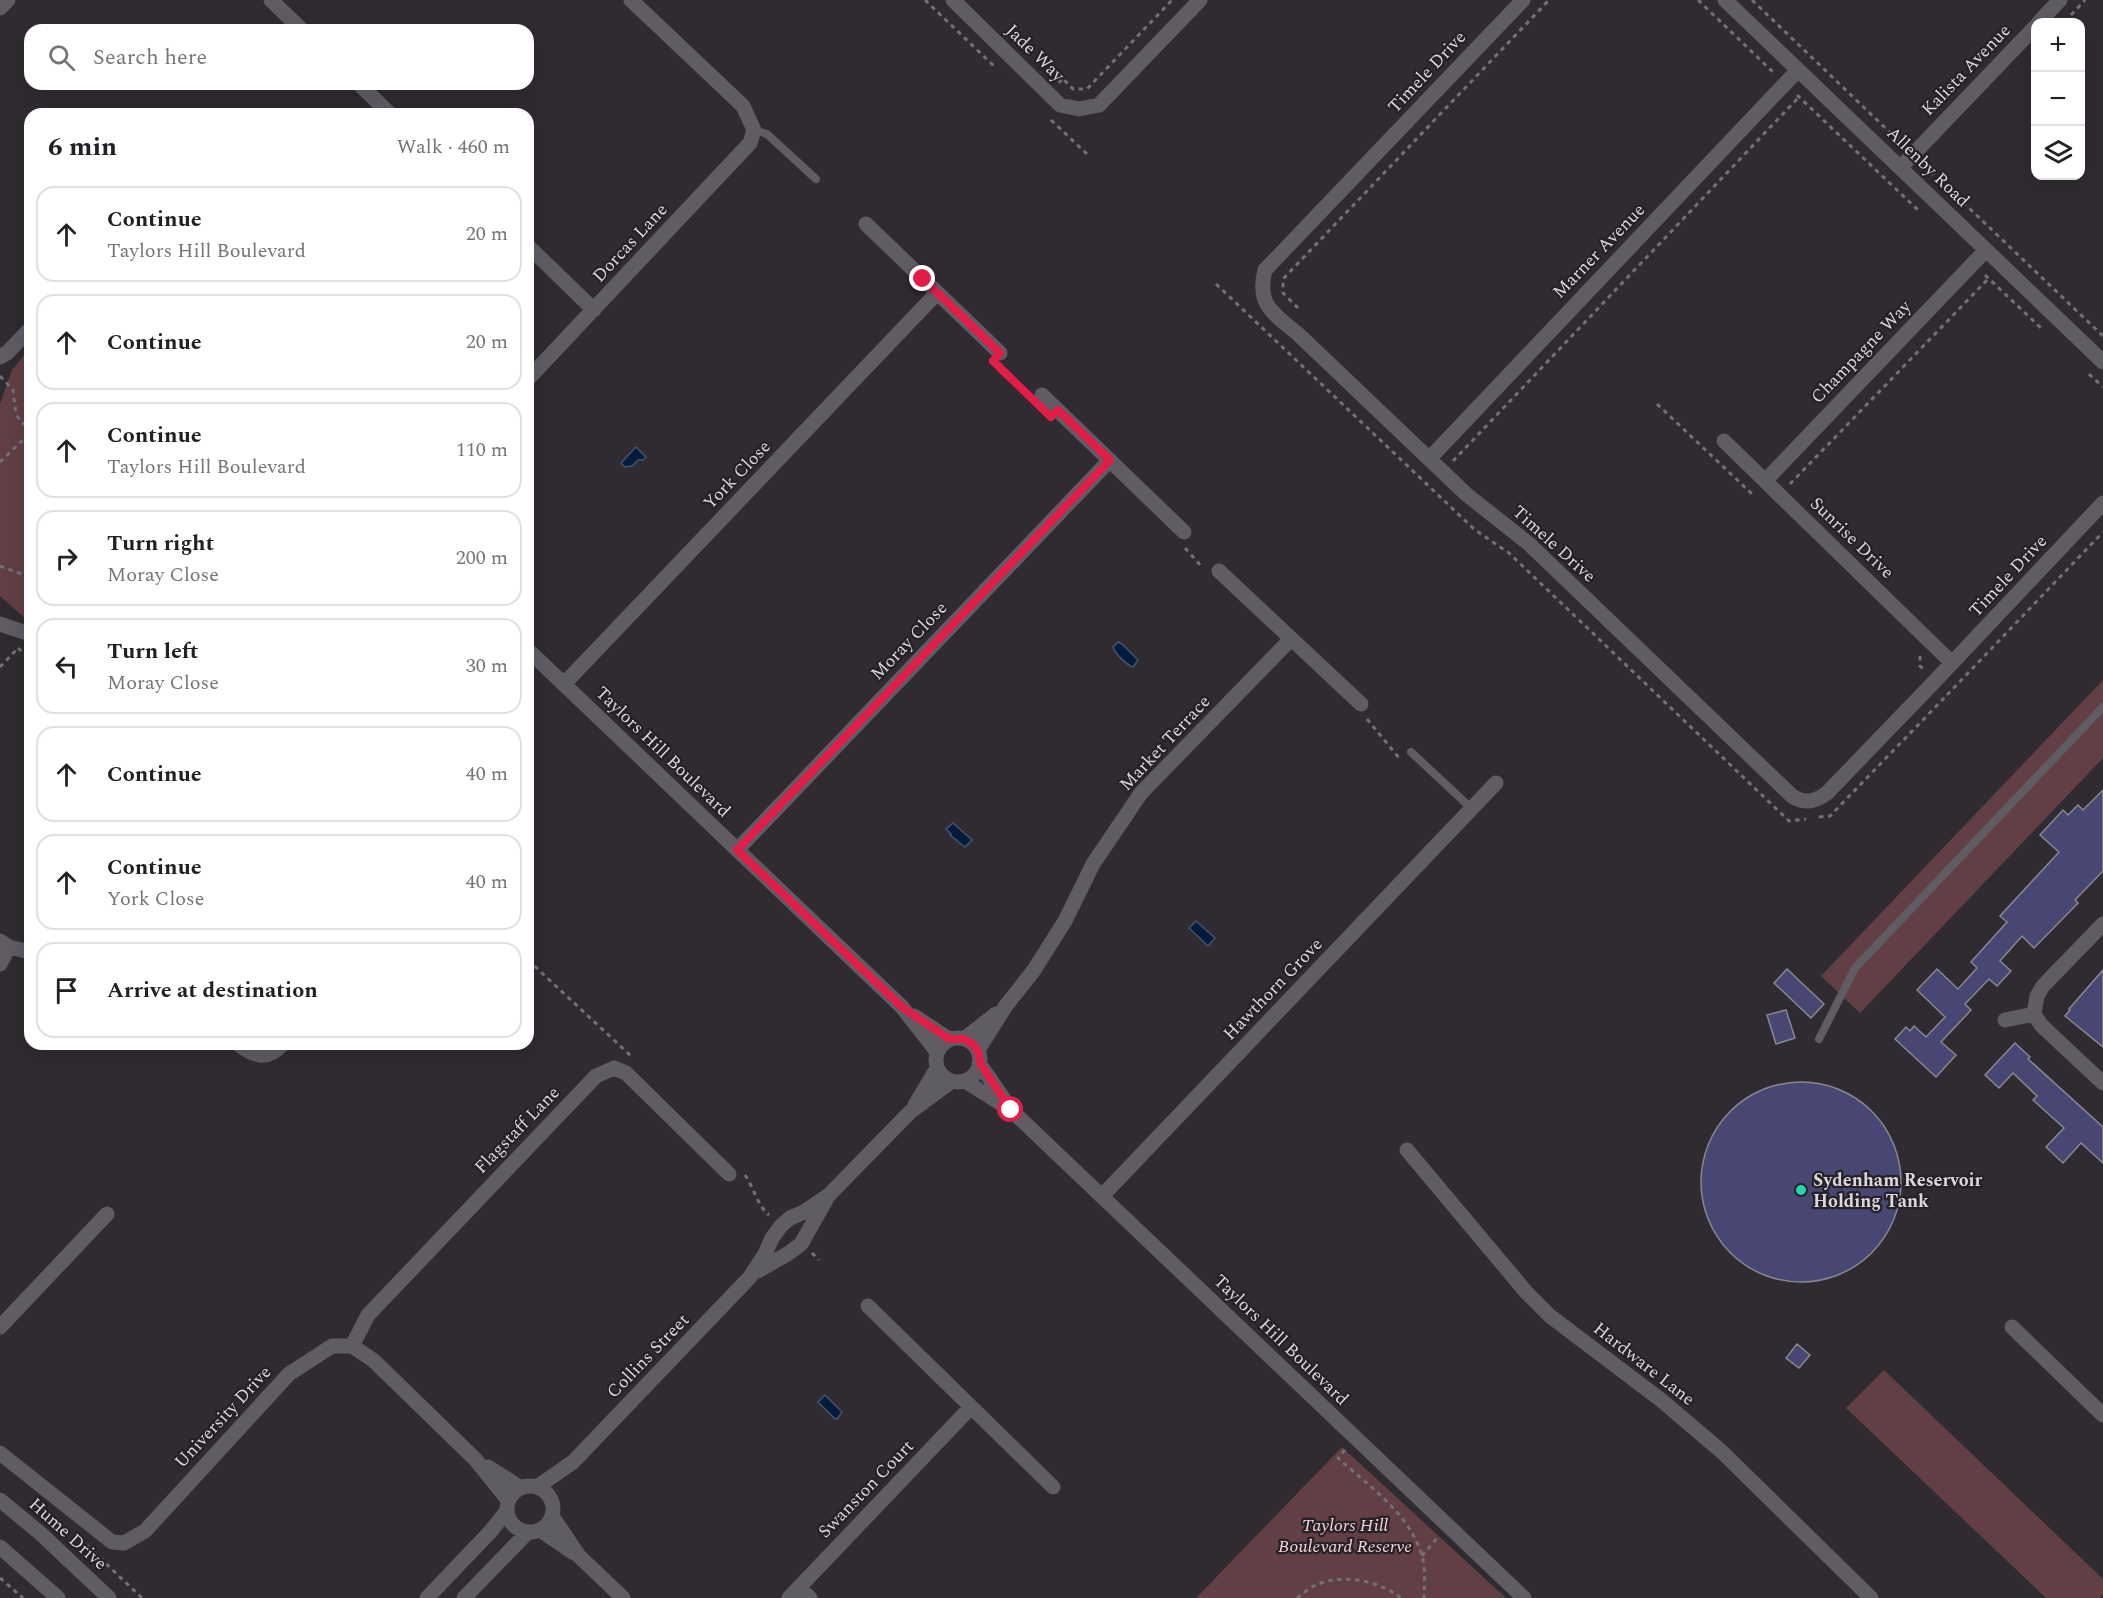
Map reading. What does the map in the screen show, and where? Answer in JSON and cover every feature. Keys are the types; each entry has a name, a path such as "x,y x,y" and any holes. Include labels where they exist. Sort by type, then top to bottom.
{"street":[{"path":"0,8 8,0"},
{"path":"271,0 296,24"},
{"path":"631,0 743,106 754,130"},
{"name":"Jade Way","path":"953,0 1060,105 1079,109 1099,105 1200,0"},
{"name":"Timele Drive","path":"1523,0 1265,270 1261,285 1264,300 1274,314 1298,334 1442,472 1529,544 1792,796 1801,801 1810,802 1827,793 2103,503"},
{"name":"Allenby Road","path":"1725,0 2103,362"},
{"name":"Kalista Avenue","path":"2043,18 2060,0"},
{"name":"Kalista Avenue","path":"1901,167 2031,31"},
{"name":"Marner Avenue","path":"1429,459 1798,70"},
{"path":"364,90 384,108"},
{"name":"Dorcas Lane","path":"534,373 750,143 754,130"},
{"path":"866,224 1000,353"},
{"name":"Champagne Way","path":"1765,481 1986,250"},
{"path":"534,252 594,310"},
{"name":"York Close","path":"564,684 938,293"},
{"path":"0,368 4,355 24,335"},
{"path":"1038,398 1110,460 1184,532"},
{"name":"Sunrise Drive","path":"1724,441 1952,663"},
{"name":"Moray Close","path":"737,850 1110,460"},
{"path":"1219,571 1361,704"},
{"path":"0,624 24,632"},
{"name":"Market Terrace","path":"979,1057 1005,1007 1035,970 1065,921 1093,864 1141,793 1291,639"},
{"name":"Taylors Hill Boulevard","path":"534,656 902,1007 937,1052"},
{"name":"Hawthorn Grove","path":"1102,1196 1496,783"},
{"path":"2103,924 2043,986 2037,996 2034,1014 2041,1025 2103,1083"},
{"path":"0,964 5,944 24,950"},
{"name":"Taylors Hill Boulevard","path":"902,1007 957,1039"},
{"name":"Market Terrace","path":"957,1039 1005,1007"},
{"path":"2005,1020 2034,1014"},
{"path":"957,1039 970,1041 979,1057 974,1074 958,1081 940,1074 937,1068 937,1052 944,1042 957,1039"},
{"path":"248,1050 254,1054 268,1056 277,1050"},
{"name":"Taylors Hill Boulevard","path":"979,1057 1011,1110"},
{"name":"Flagstaff Lane","path":"352,1346 368,1315 596,1076 614,1068 626,1073 729,1174"},
{"name":"Collins Street","path":"537,1487 573,1462 750,1276 781,1226 790,1218 804,1212 829,1195 910,1112 937,1068"},
{"name":"Taylors Hill Boulevard","path":"958,1081 1011,1110 1524,1598"},
{"name":"Collins Street","path":"910,1112 958,1081"},
{"name":"Hardware Lane","path":"1407,1150 1526,1292 1550,1316 1661,1400 1721,1451 1871,1598"},
{"name":"Collins Street","path":"750,1276 801,1244 829,1195"},
{"path":"0,1328 107,1214"},
{"path":"868,1306 1053,1487"},
{"path":"2012,1327 2103,1415"},
{"name":"University Drive","path":"0,1453 112,1542 124,1543 145,1531 289,1374 332,1346 352,1346"},
{"path":"352,1346 373,1360 475,1459 507,1506 513,1526 533,1532 579,1556 623,1598"},
{"name":"Swanston Court","path":"794,1593 971,1407"},
{"path":"475,1459 521,1488 537,1487 543,1490 579,1556"},
{"name":"Collins Street","path":"552,1509 573,1462"},
{"path":"428,1598 490,1532 521,1488"},
{"name":"Hume Drive","path":"0,1500 40,1533 109,1598"},
{"path":"464,1598 533,1532 549,1522 552,1509"},
{"path":"0,1547 58,1598"},
{"path":"794,1593 810,1598"}],"lane":[{"path":"754,130 767,134 816,179"},
{"path":"1820,1039 1855,968 2103,707"},
{"path":"1411,752 1472,809"}],"path":[{"path":"925,0 994,66"},
{"path":"1049,94 1062,78 1073,89 1087,89 1172,0"},
{"path":"1298,308 1283,293 1283,279 1549,0"},
{"path":"1698,0 1924,216"},
{"path":"1752,0 2103,336"},
{"path":"2068,18 2085,0"},
{"path":"1428,486 1799,97"},
{"path":"1045,115 1088,155"},
{"path":"1973,263 2046,333"},
{"path":"1000,353 993,361 1038,398"},
{"path":"2087,372 2103,387"},
{"path":"0,376 13,390 16,414 24,425"},
{"path":"0,462 24,437"},
{"path":"1920,655 1920,666 1948,694 2103,532"},
{"path":"0,566 24,575"},
{"path":"0,667 18,648 24,654"},
{"path":"1361,704 1356,710 1368,720 1410,769 1419,759"},
{"path":"1356,1438 1338,1458 1398,1512 1411,1531 1422,1556 1424,1598"},
{"path":"1422,1556 1448,1525"},
{"path":"0,1578 23,1598"},
{"path":"1297,1598 1313,1586 1348,1579 1378,1586 1401,1598"}],"green space":[{"path":"24,355 24,618 0,596 0,404 12,370"},
{"path":"2103,680 2103,758 1860,1013 1821,976"},
{"path":"1884,1370 2103,1579 2103,1594 2100,1598 2046,1598 1846,1408"},
{"name":"Taylors Hill Boulevard Reserve","path":"1342,1447 1506,1598 1196,1598"}],"water":[{"path":"636,447 646,457 638,460 632,466 625,467 621,463"},
{"path":"1118,642 1138,660 1133,667 1114,650 1113,647"},
{"path":"953,823 972,840 965,847 946,829"},
{"path":"1196,921 1215,938 1208,946 1189,928"},
{"path":"825,1395 842,1412 837,1419 818,1402"}],"building":[{"path":"2103,790 2103,871 2075,900 2078,903 2034,948 2022,936 2000,961 2011,971 1997,986 1989,979 1965,1004 1971,1010 1941,1042 1956,1055 1936,1077 1895,1039 1906,1027 1910,1031 1914,1026 1926,1037 1945,1017 1917,990 1937,969 1958,989 1977,968 1971,962 2007,922 2000,916 2059,852 2040,835 2063,810 2068,815 2078,805 2083,810"},
{"path":"1787,969 1824,1004 1811,1018 1774,983"},
{"path":"2103,970 2103,1047 2065,1016"},
{"path":"1786,1010 1795,1038 1776,1044 1767,1015"},
{"path":"2015,1043 2030,1057 2028,1059 2103,1127 2103,1163 2081,1143 2063,1163 2046,1147 2064,1128 2033,1100 2037,1096 2013,1073 1999,1088 1985,1075"},
{"name":"Sydenham Reservoir Holding Tank","path":"1791,1082 1811,1082 1830,1086 1848,1094 1872,1111 1884,1126 1897,1153 1901,1182 1897,1211 1884,1238 1872,1253 1857,1265 1830,1278 1811,1282 1791,1282 1772,1278 1754,1270 1730,1253 1718,1238 1705,1211 1701,1192 1701,1172 1705,1153 1713,1135 1730,1111 1745,1099 1772,1086"},
{"path":"1797,1344 1810,1355 1799,1368 1786,1358"}],"place":[{"name":"Sydenham Reservoir Holding Tank","path":"1801,1190"}],"route":[{"path":"923,279 1000,353 993,361 1051,417 1058,410 1110,460 737,850 902,1007 949,1039 970,1041 978,1050 980,1063 1011,1110"}]}
